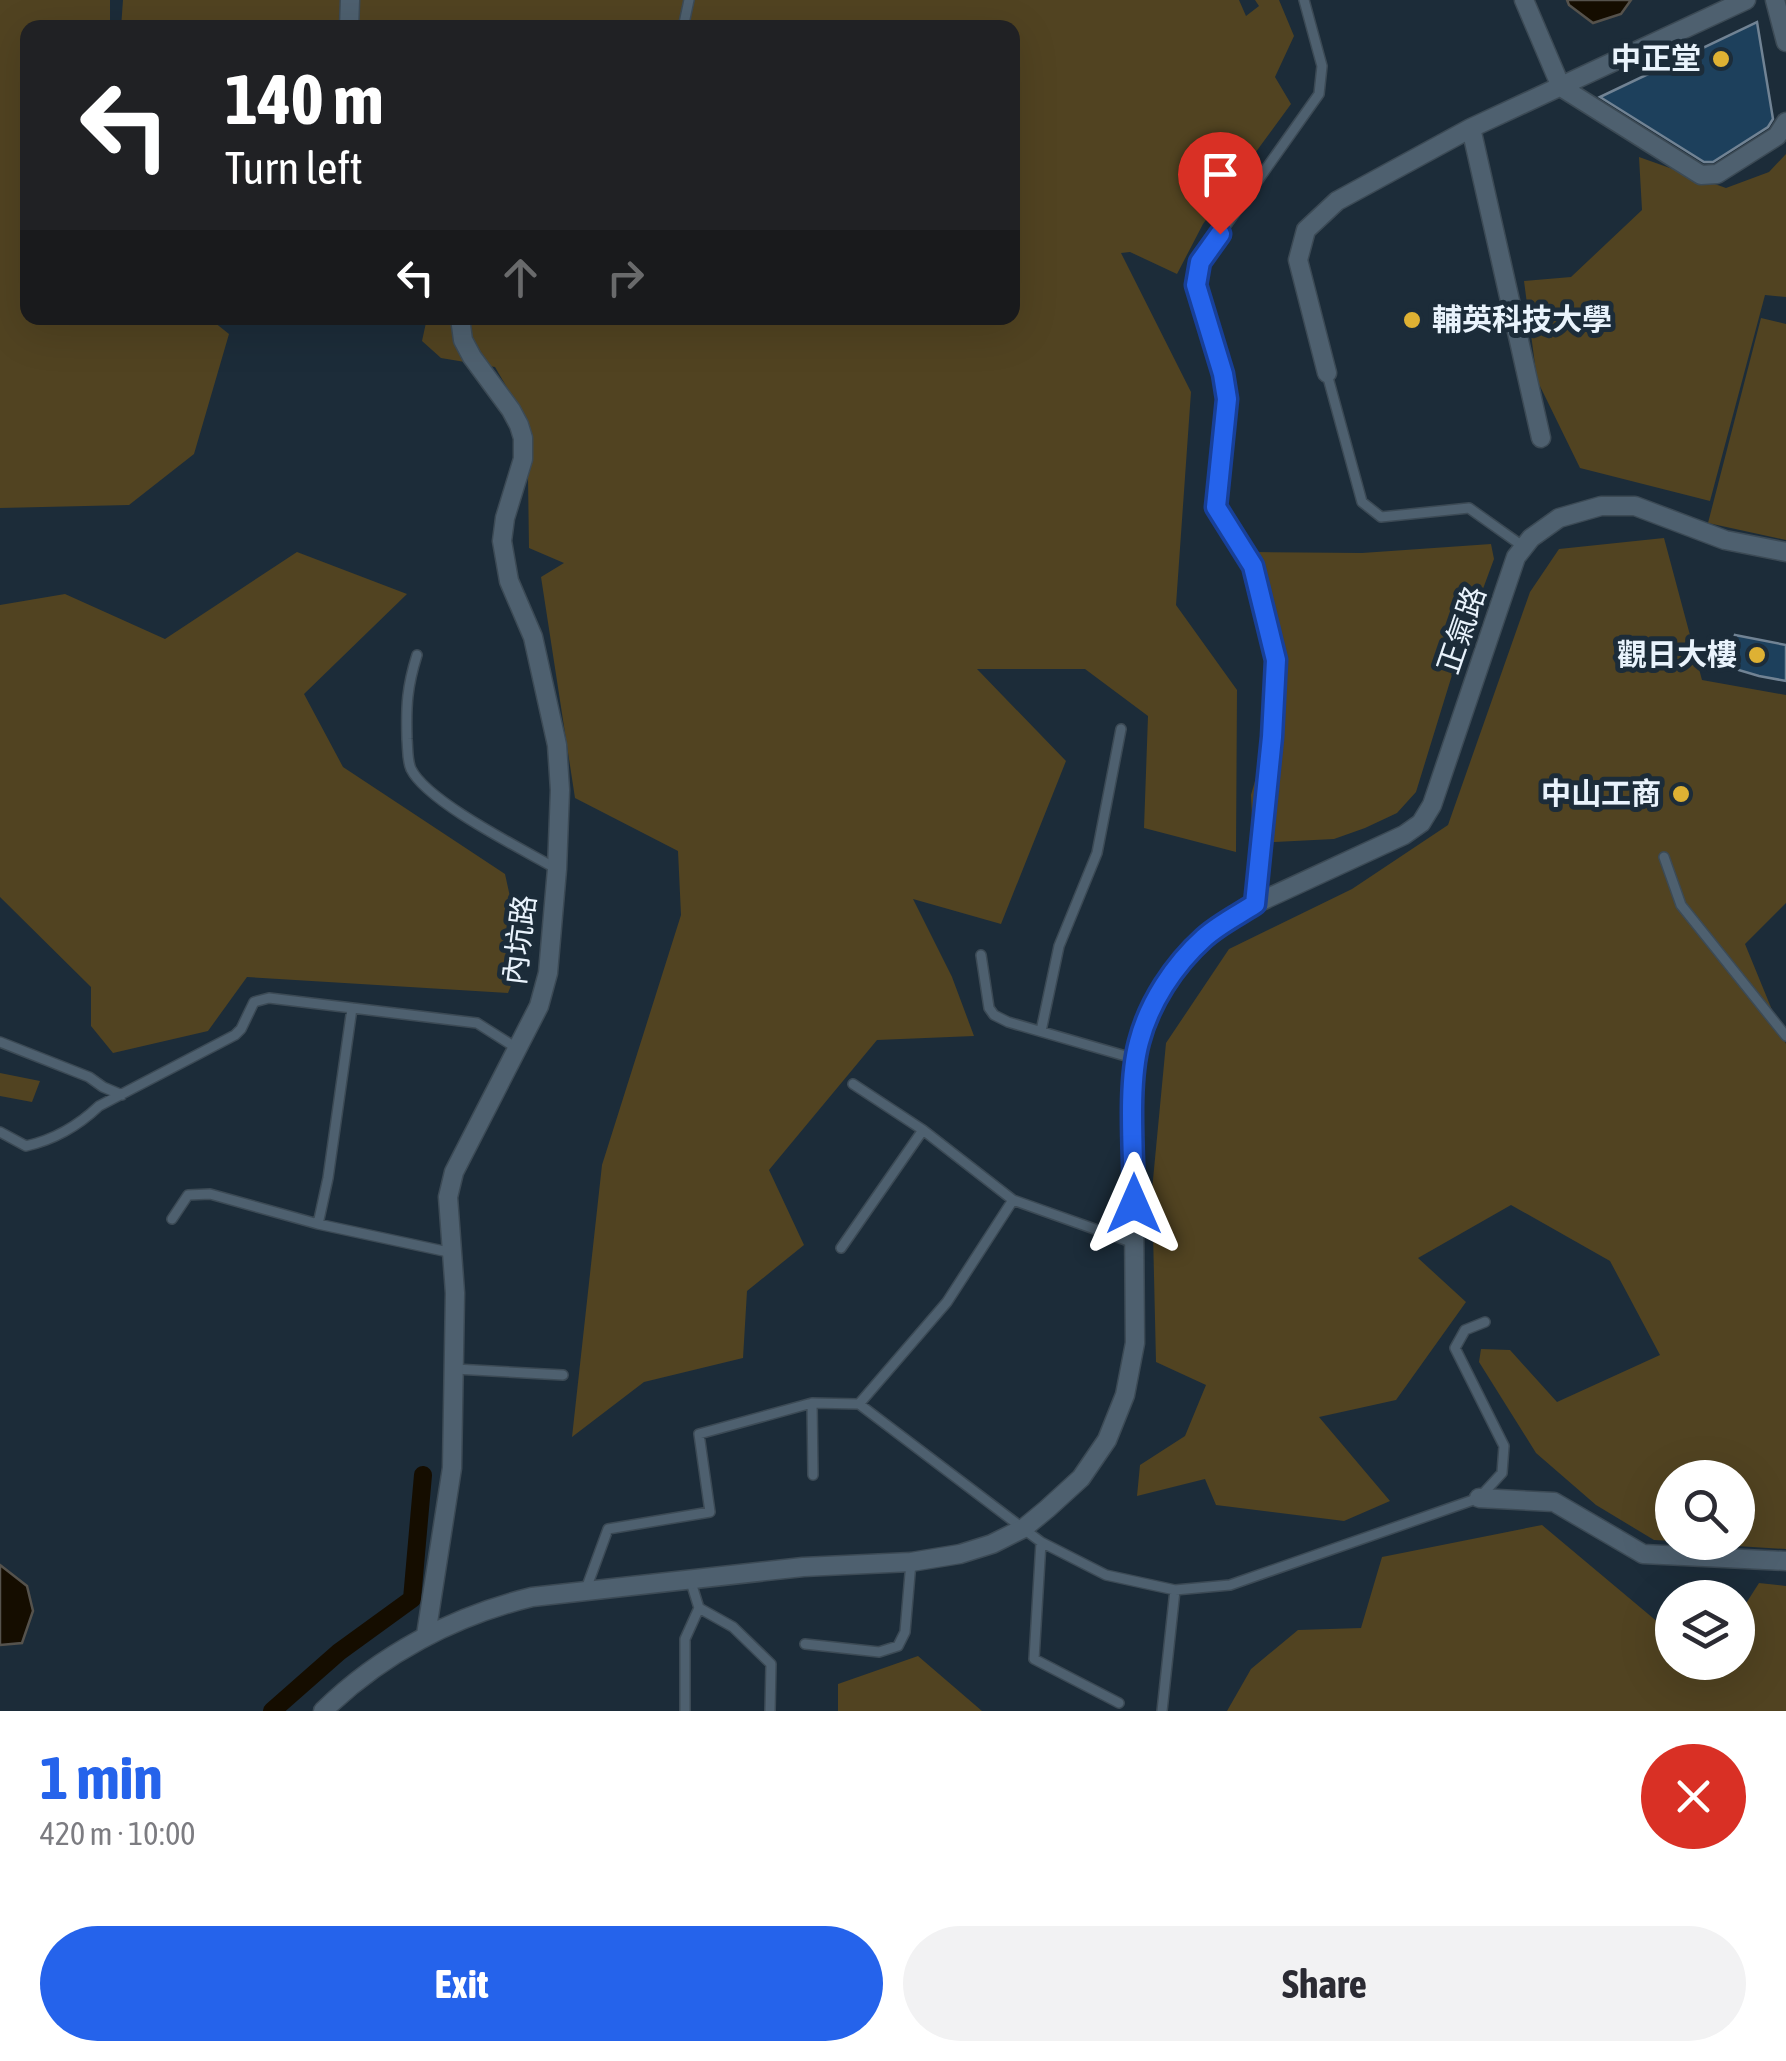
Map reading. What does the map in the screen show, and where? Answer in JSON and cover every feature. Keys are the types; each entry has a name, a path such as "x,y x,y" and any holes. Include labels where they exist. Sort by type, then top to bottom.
{"street":[{"path":"1524,0 1561,87 1701,175 1717,174 1777,136 1786,122"},
{"path":"1326,373 1298,260 1306,230 1337,202 1470,128 1746,0"},
{"path":"1776,0 1786,42"},
{"path":"1470,128 1540,438"},
{"name":"內坑路","path":"426,1635 452,1468 454,1293 448,1197 454,1172 539,1006 548,973 560,790 556,745 532,637 509,581 502,542 505,518 523,460 522,438 512,410 463,340 461,325"},
{"name":"正氣路","path":"1255,904 1404,836 1421,823 1432,805 1516,558 1531,538 1559,518 1601,506 1634,506 1725,540 1786,552"},
{"path":"323,1711 370,1670 426,1635 496,1606 532,1597 803,1567 911,1562 976,1549 1024,1528 1080,1478 1108,1440 1125,1396 1135,1342 1133,1088 1138,1042 1176,967 1206,936 1255,904"},
{"path":"1479,1498 1554,1502 1643,1554 1786,1560"}],"lane":[{"path":"1255,904 1276,660 1253,566 1216,507 1227,399 1196,285 1200,262 1319,94 1322,66 1304,0"},
{"path":"1326,373 1362,502 1380,516 1469,508 1524,548"},
{"path":"417,655 407,689 406,709 408,765 416,778 439,800 557,869"},
{"path":"1041,1031 1060,946 1102,836 1121,729"},
{"path":"1664,857 1681,904 1786,1036"},
{"path":"982,955 989,1008 994,1015 1136,1059"},
{"path":"0,1132 26,1146 41,1143 84,1120 99,1106 235,1035 254,1002 262,999 477,1023 518,1049"},
{"path":"318,1224 352,1008"},
{"path":"0,1042 122,1094"},
{"path":"853,1084 922,1130 1013,1200 1134,1244"},
{"path":"841,1248 922,1130"},
{"path":"172,1220 188,1196 210,1194 318,1224 453,1253"},
{"path":"860,1404 947,1302 1013,1200"},
{"path":"586,1591 608,1529 710,1512 699,1434 812,1403 860,1404 1041,1542 1106,1575 1176,1590 1230,1585 1479,1498 1502,1472 1504,1446 1455,1348 1465,1330 1485,1322"},
{"path":"452,1369 563,1375"},
{"path":"812,1403 814,1475"},
{"path":"1041,1542 1034,1659 1119,1703"},
{"path":"805,1644 879,1652 898,1646 905,1632 911,1562"},
{"path":"690,1580 699,1608 733,1627 771,1664 770,1711"},
{"path":"1162,1711 1176,1590"},
{"path":"685,1711 684,1639 699,1608"}],"shaded area":[{"path":"0,0 110,0 110,20 20,20 20,325 218,325 229,334 194,454 129,505 0,508"},
{"path":"123,0 1239,0 1246,16 1259,6 1255,0 1279,0 1294,36 1275,77 1291,104 1203,224 1177,274 1130,252 1121,253 1191,392 1176,605 1237,690 1236,852 1144,828 1148,716 1085,669 977,669 1066,761 1001,924 913,899 952,977 974,1036 877,1040 769,1170 804,1245 747,1291 743,1358 644,1382 572,1437 602,1165 681,915 678,851 575,798 541,577 564,563 529,548 528,478 515,460 513,398 495,367 441,358 422,341 425,325 1020,325 1020,20 122,20"},
{"path":"1567,0 1631,0 1621,14 1593,23"},
{"path":"1786,154 1786,297 1765,295 1710,501 1580,468 1537,380 1524,281 1571,277 1642,210 1639,157 1726,188 1769,172"},
{"path":"1761,318 1786,324 1786,540 1708,523"},
{"path":"1664,538 1702,680 1786,695 1786,903 1745,944 1786,1044 1786,1549 1755,1547 1755,1460 1655,1460 1655,1540 1596,1505 1536,1453 1479,1362 1481,1349 1510,1350 1557,1402 1660,1355 1610,1261 1511,1205 1418,1258 1466,1302 1396,1400 1319,1417 1390,1501 1344,1521 1216,1505 1205,1479 1137,1496 1140,1465 1185,1436 1206,1385 1156,1362 1152,1190 1166,1043 1229,949 1352,889 1448,825 1530,592 1559,549"},
{"path":"1491,544 1494,559 1456,662 1416,792 1397,813 1334,839 1253,843 1251,795 1268,735 1277,652 1255,552 1362,553"},
{"path":"297,552 407,594 304,694 343,767 505,874 523,956 508,993 247,977 208,1031 113,1053 91,1026 91,987 0,897 0,605 65,594 165,639"},
{"path":"0,1073 40,1081 32,1102 0,1096"},
{"path":"1542,1525 1655,1620 1655,1680 1755,1680 1755,1589 1759,1583 1786,1586 1786,1711 1227,1711 1251,1669 1298,1630 1361,1628 1382,1557"},
{"path":"0,1565 27,1586 33,1611 22,1643 0,1645"},
{"path":"918,1656 982,1711 838,1711 838,1684"}],"building":[{"name":"中正堂","path":"1757,22 1773,119 1768,127 1713,162 1704,162 1600,97"},
{"name":"觀日大樓","path":"1735,635 1786,645 1786,681 1725,666"}],"waterway":[{"path":"272,1711 339,1652 412,1599 423,1475"}],"place":[{"name":"中正堂","path":"1721,59"},
{"name":"輔英科技大學","path":"1412,320"},
{"name":"觀日大樓","path":"1757,655"},
{"name":"中山工商","path":"1681,794"}],"route":[{"path":"1134,1204 1133,1088 1138,1042 1176,967 1206,936 1255,904 1272,737 1276,660 1253,566 1216,507 1227,399 1196,285 1200,262 1220,234"}]}
